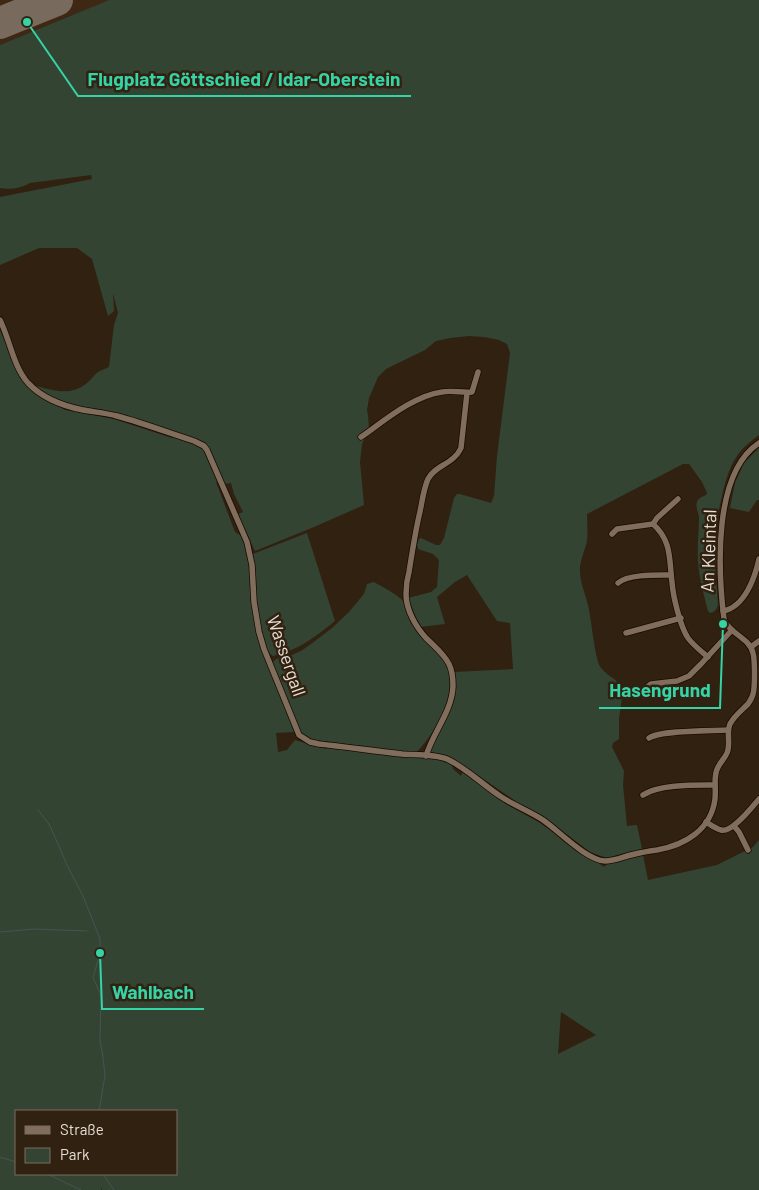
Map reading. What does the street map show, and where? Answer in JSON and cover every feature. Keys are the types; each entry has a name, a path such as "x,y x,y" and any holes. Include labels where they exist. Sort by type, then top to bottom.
{"street":[{"name":"Wassergall","path":"0,320 23,376 38,392 62,404 81,410 116,415 194,441 204,446 207,450 248,542 259,632 298,735 310,742 319,744 438,756 447,759 498,795 541,819 588,855 605,861 684,842 692,837 706,822"},
{"path":"361,437 398,412 429,395 444,391 472,392 478,372"},
{"path":"426,756 429,745 446,714 451,700 453,685 448,662 420,631 413,619 406,597 406,587 428,478 459,453 467,393"},
{"name":"An Kleintal","path":"723,611 720,562 721,536 728,490 737,466 759,442"},
{"path":"612,534 616,529 653,524 678,499"},
{"path":"653,524 662,534 668,547 673,591 684,630 695,646 708,657"},
{"path":"759,559 756,570 742,599 730,609 723,611 725,622 747,642 753,652 754,690 756,697 732,721 728,730 728,750 717,768 715,800 706,822 723,831 727,830 734,826 759,799"},
{"path":"618,583 622,580 640,576 671,575"},
{"path":"626,633 680,618"},
{"path":"646,688 652,684 684,679 695,671 732,630"},
{"path":"751,647 759,641"},
{"path":"649,738 654,735 671,733 728,730"},
{"path":"643,795 674,786 715,785"},
{"path":"734,826 748,850"}],"shaded area":[{"path":"0,0 109,0 0,45"}],"green space":[{"path":"109,0 759,0 759,435 744,447 737,456 723,491 715,534 718,604 716,610 710,613 708,611 698,561 699,518 697,504 698,500 707,493 702,482 689,464 683,464 587,514 587,541 580,577 588,605 598,662 603,670 618,682 623,690 619,719 619,739 613,743 612,747 624,771 623,785 627,826 637,825 642,849 607,858 590,852 540,814 517,802 466,767 446,755 429,752 444,721 454,672 513,669 510,623 497,621 467,575 437,597 445,624 420,627 408,598 431,592 437,587 439,560 433,554 418,549 419,539 421,538 440,545 444,538 454,498 457,494 491,503 494,496 510,353 507,344 499,340 469,336 436,341 425,350 386,369 378,377 369,398 367,410 369,428 362,444 360,462 364,505 255,551 238,514 243,512 231,483 216,482 235,532 243,537 250,566 255,626 294,732 276,733 278,752 287,750 295,740 326,749 328,747 437,759 452,765 453,769 461,776 463,772 508,805 540,823 604,867 607,864 643,855 648,880 717,865 753,847 759,840 759,1190 102,1190 102,1188 101,1190 0,1190 0,330 19,374 33,392 65,410 114,419 172,438 176,433 100,409 77,407 55,399 36,388 35,386 62,391 74,390 87,383 98,372 109,367 114,325 118,313 113,293 114,311 108,316 92,259 77,248 39,248 0,265 0,197 92,179 91,175 30,183 15,188 0,188 0,45","holes":["561,1012 596,1035 558,1054"]},
{"path":"759,448 759,500 757,500 749,512 730,508 735,483 744,463"},
{"path":"307,533 335,621 298,647 273,656 267,649 259,624 253,554"},
{"path":"374,582 404,602 415,628 443,659 450,674 449,699 444,711 431,735 416,753 308,739 299,732 273,662 276,659 301,651 332,628 364,594 367,584"}],"waterway":[{"path":"38,810 49,824 83,896 100,939 100,953 93,978 101,995 100,1040 105,1076 99,1110"},
{"path":"0,932 34,929 87,931"},
{"path":"0,1157 15,1162"},
{"path":"49,1175 81,1190"},
{"path":"104,1175 114,1190"}],"runway":[{"path":"0,23 57,0"}],"place":[{"name":"Flugplatz Göttschied / Idar-Oberstein","path":"27,22"},
{"name":"Hasengrund","path":"723,624"},
{"name":"Wahlbach","path":"100,953"}]}
